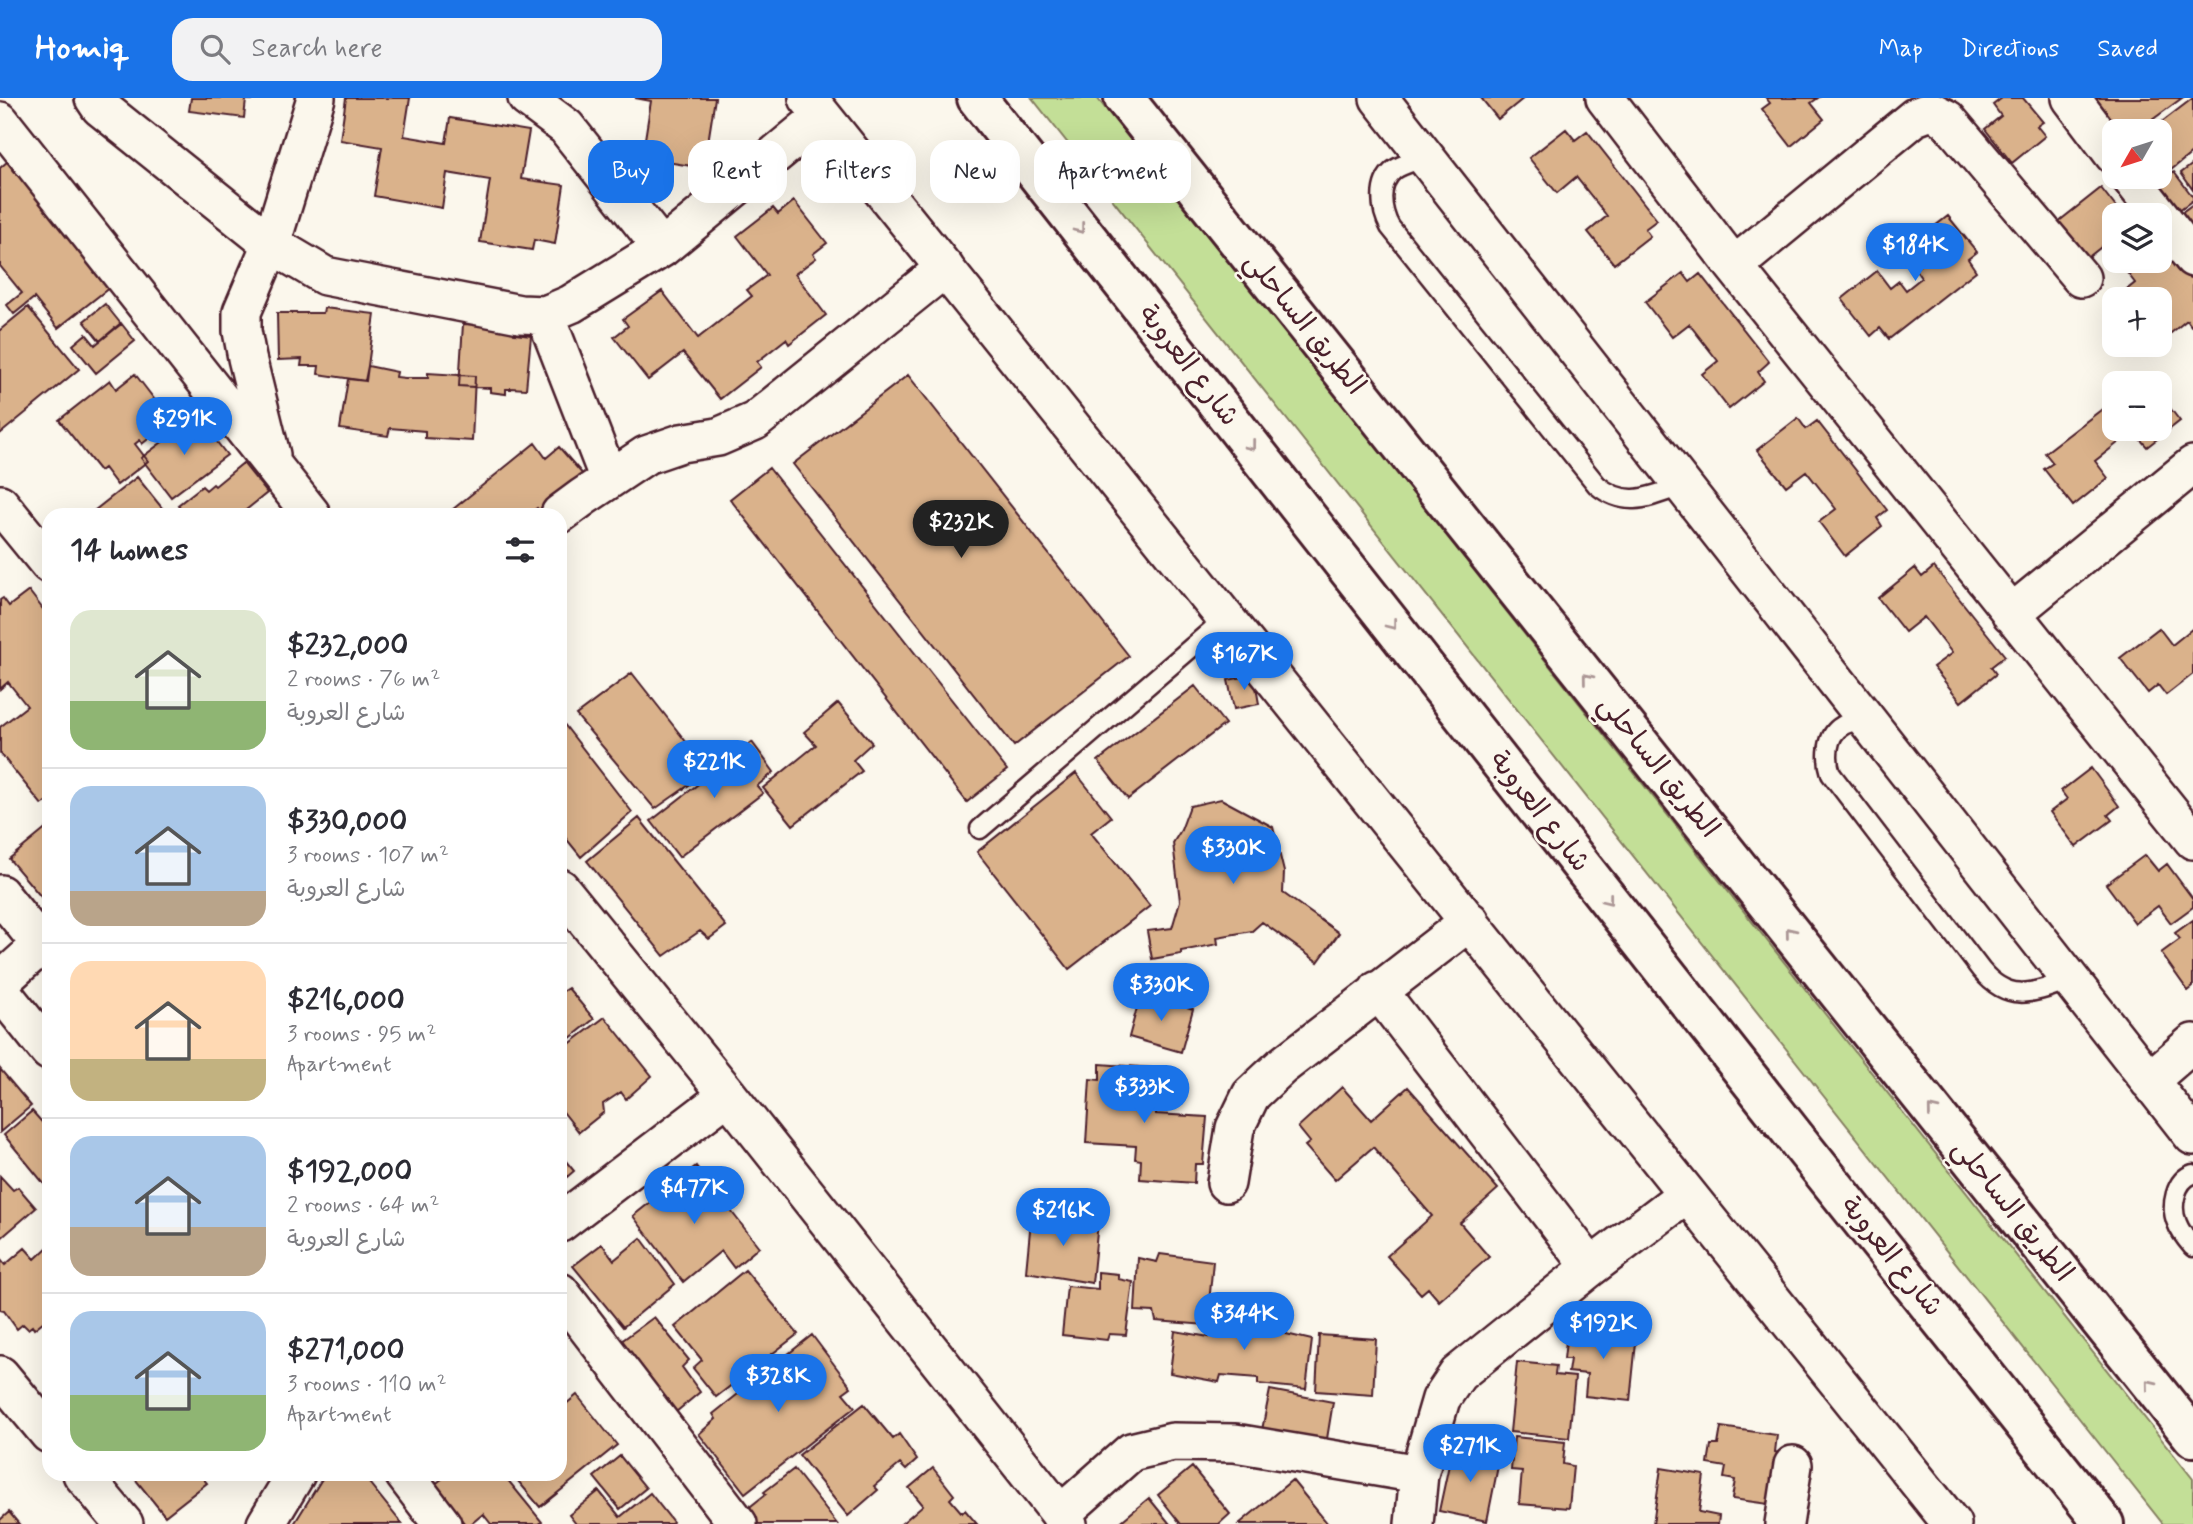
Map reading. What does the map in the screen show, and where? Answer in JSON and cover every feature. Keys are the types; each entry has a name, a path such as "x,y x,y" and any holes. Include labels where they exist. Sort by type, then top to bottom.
{"highway":[{"name":"شارع العروبة","path":"977,98 1806,1151 2104,1524"},
{"name":"الطريق الساحلي","path":"1124,98 2193,1437"}],"street":[{"path":"94,98 100,107 271,244 325,276 520,314 545,314 570,304 662,248 815,107 1952,1524"},
{"path":"274,468 242,331 242,312 271,244 316,98"},
{"path":"527,98 566,127 662,248"},
{"path":"1379,98 2193,1136"},
{"path":"1605,98 1734,266 2193,840"},
{"path":"2071,98 2102,139"},
{"path":"1734,266 1914,117 1931,111 1947,119 2081,278"},
{"path":"2,127 306,508"},
{"path":"2139,189 2193,258"},
{"path":"567,509 646,455 681,443 718,437 755,421 945,268"},
{"path":"545,314 608,480"},
{"path":"2011,614 2193,464"},
{"path":"0,504 42,555"},
{"path":"0,894 42,939"},
{"path":"567,897 728,1095 1064,1520 1131,1452 1173,1442 1235,1443 1419,1475"},
{"path":"1226,1183 1235,1128 1251,1095 1282,1066 1470,921"},
{"path":"0,982 42,945"},
{"path":"0,990 42,1042"},
{"path":"1378,990 1591,1267"},
{"path":"2149,1081 2193,1043"},
{"path":"567,1218 728,1095"},
{"path":"1414,1524 1419,1475 1441,1399 1458,1374 1687,1194"},
{"path":"567,1302 738,1524"},
{"path":"0,1375 42,1426"},
{"path":"1784,1524 1793,1465"},
{"path":"88,1481 124,1524"},
{"path":"265,1524 292,1481"},
{"path":"409,1481 442,1524"}],"lane":[{"path":"1425,157 1395,170 1388,178 1381,198 1390,227 1597,485 1616,497 1628,500 1640,499 1684,485"},
{"path":"980,829 1226,618"},
{"path":"1865,719 1840,726 1834,735 1828,754 1831,774 1981,970 1997,986 2019,993 2031,993 2069,979"},
{"path":"2193,1174 2186,1176 2180,1184 2174,1205 2177,1224 2193,1247"}],"green space":[{"path":"1032,98 1097,98 1131,140 1065,140"},
{"path":"1115,203 1181,203 1397,473 2193,1479 2193,1524 2163,1524"}],"building":[{"path":"191,98 255,100 246,100 244,118 189,111"},
{"path":"346,98 410,98 404,136 446,143 450,118 529,131 521,179 564,185 555,244 534,240 532,250 480,242 490,180 447,173 442,208 374,196 382,147 340,140"},
{"path":"635,98 715,98 708,140 688,140 688,165 674,163 674,140 645,140 651,101"},
{"path":"1481,98 1524,98 1498,119"},
{"path":"1766,98 1818,98 1811,103 1824,119 1791,146 1762,109 1770,103"},
{"path":"2002,98 2023,98 2043,122 2037,126 2045,136 2012,163 1985,129 2001,116 1993,105"},
{"path":"2097,98 2182,98 2153,119 2107,119 2094,101"},
{"path":"2193,98 2193,152 2172,169 2172,119 2166,119"},
{"path":"1566,129 1575,140 1587,131 1657,220 1645,229 1650,236 1614,264 1588,232 1607,216 1576,177 1557,193 1529,158"},
{"path":"8,161 110,287 58,328 34,298 14,314 7,305 22,293 0,266 0,168"},
{"path":"2193,164 2193,190 2181,173"},
{"path":"2174,172 2193,200 2172,215 2172,203 2163,203 2152,189 2172,189"},
{"path":"2101,188 2113,203 2102,203 2102,246 2086,259 2058,222"},
{"path":"794,201 827,243 813,254 816,258 795,274 826,315 789,344 786,339 757,362 761,367 720,399 683,353 648,380 614,337 628,326 623,319 662,291 698,338 752,296 747,290 767,275 737,236 773,208 778,214"},
{"path":"2193,204 2193,243 2174,218"},
{"path":"1948,216 1977,252 1968,259 1976,271 1889,339 1880,328 1871,336 1842,299 1877,271 1890,288 1899,281 1906,290 1921,278 1915,269 1926,259 1913,243"},
{"path":"2172,252 2193,278 2193,324 2191,326 2187,320 2172,332 2172,287 2130,287 2135,283 2127,273 2172,273"},
{"path":"1683,273 1690,282 1700,274 1769,362 1758,372 1764,381 1729,409 1702,374 1718,361 1689,324 1672,337 1645,302"},
{"path":"105,304 121,324 100,341 84,321"},
{"path":"28,307 79,369 0,434 0,330"},
{"path":"324,308 375,314 366,381 318,374 319,366 301,366 302,359 278,360 277,313 323,313"},
{"path":"121,323 135,341 96,373 73,345 86,334 95,345"},
{"path":"463,324 515,327 514,334 531,336 526,389 506,389 506,394 490,392 490,388 459,386"},
{"path":"368,366 397,372 396,377 405,378 428,378 428,373 475,376 472,441 425,438 425,431 390,428 388,436 340,429 348,379 365,381"},
{"path":"135,374 171,421 142,444 140,440 135,444 148,461 117,485 104,468 100,471 59,420 110,380 116,389"},
{"path":"908,375 1129,656 1014,746 793,464"},
{"path":"2102,409 2102,441 2120,441 2095,461 2108,478 2073,506 2044,469 2053,463 2045,453"},
{"path":"2172,411 2180,421 2172,427"},
{"path":"197,416 227,455 171,497 141,458"},
{"path":"1798,418 1806,429 1817,421 1887,510 1877,518 1882,526 1845,556 1819,522 1836,509 1806,471 1786,486 1757,450"},
{"path":"2142,441 2155,441 2147,447"},
{"path":"535,443 546,458 559,447 585,477 547,508 454,508"},
{"path":"243,463 267,493 248,508 181,508 178,505 202,486 206,490 213,484 215,486"},
{"path":"769,468 1007,770 967,802 730,499"},
{"path":"137,477 162,508 98,508"},
{"path":"1934,567 2005,656 1991,667 1996,674 1961,702 1933,667 1952,653 1924,617 1905,632 1878,598 1915,568 1922,577"},
{"path":"29,591 42,608 42,805 0,753 0,727 27,706 8,682 0,689 0,600 3,598 9,606"},
{"path":"2159,628 2172,645 2193,628 2193,674 2166,695 2158,685 2148,693 2120,658"},
{"path":"632,673 709,771 655,809 576,715"},
{"path":"1254,675 1259,704 1234,709 1228,680"},
{"path":"1195,686 1225,724 1128,799 1098,761"},
{"path":"838,703 872,743 853,760 862,771 793,825 763,788 816,745 804,732"},
{"path":"567,728 632,812 581,857 567,840"},
{"path":"752,742 774,772 757,786 763,793 679,857 651,821"},
{"path":"2091,768 2119,806 2108,815 2112,820 2076,847 2050,812 2067,799 2061,791"},
{"path":"1076,773 1111,817 1091,833 1150,906 1069,969 977,852"},
{"path":"1221,799 1273,827 1284,872 1283,893 1339,933 1318,962 1262,922 1252,931 1217,937 1218,944 1152,959 1147,931 1172,928 1180,901 1173,843 1190,806"},
{"path":"639,818 726,926 709,939 700,931 664,956 587,861"},
{"path":"42,832 42,898 9,859"},
{"path":"2145,855 2158,871 2167,864 2193,899 2193,907 2171,923 2158,906 2135,923 2106,884"},
{"path":"2193,920 2193,987 2188,991 2161,953 2180,939 2175,933"},
{"path":"567,989 594,1019 569,1039 567,1037"},
{"path":"1141,993 1193,1009 1181,1052 1129,1037"},
{"path":"605,1017 652,1076 626,1099 621,1092 603,1104 604,1112 579,1132 567,1117 567,1046"},
{"path":"1100,1064 1152,1068 1152,1086 1157,1087 1156,1114 1207,1117 1203,1164 1195,1164 1194,1183 1140,1179 1141,1160 1135,1159 1136,1146 1086,1143 1090,1079 1100,1080"},
{"path":"0,1069 31,1106 0,1132"},
{"path":"1342,1087 1371,1120 1408,1087 1498,1189 1460,1223 1489,1257 1439,1301 1428,1288 1421,1294 1387,1256 1432,1216 1373,1147 1335,1180 1305,1146 1310,1142 1298,1127"},
{"path":"32,1111 42,1122 42,1181 4,1135"},
{"path":"567,1162 574,1171 567,1177"},
{"path":"696,1166 759,1247 734,1268 721,1251 683,1282 633,1216"},
{"path":"0,1176 13,1190 18,1187 36,1208 0,1239"},
{"path":"1050,1213 1098,1222 1092,1283 1026,1272 1031,1220 1049,1223"},
{"path":"641,1238 675,1284 623,1327 573,1266 602,1244 614,1260"},
{"path":"25,1248 35,1259 42,1252 42,1323 34,1329 32,1326 28,1329 23,1324 17,1329 4,1311 0,1310 0,1259 5,1265"},
{"path":"1160,1254 1213,1261 1207,1325 1156,1321 1154,1312 1135,1311 1138,1258 1157,1262"},
{"path":"745,1270 798,1334 716,1397 693,1368 702,1360 675,1327"},
{"path":"1098,1272 1118,1274 1118,1279 1133,1282 1126,1335 1109,1334 1107,1340 1062,1335 1067,1286 1098,1289"},
{"path":"1209,1312 1289,1320 1286,1334 1312,1340 1306,1389 1258,1384 1258,1378 1221,1375 1219,1382 1170,1373 1175,1331 1209,1337"},
{"path":"654,1317 689,1360 682,1367 700,1392 676,1412 620,1342"},
{"path":"1574,1326 1637,1333 1630,1401 1585,1396 1587,1374 1568,1372 1570,1359 1564,1359 1566,1341 1573,1343"},
{"path":"812,1335 851,1387 843,1393 855,1407 745,1493 699,1434 716,1419 713,1414"},
{"path":"1319,1335 1376,1339 1373,1395 1316,1391"},
{"path":"1517,1362 1556,1366 1555,1375 1575,1377 1569,1438 1510,1432"},
{"path":"1270,1390 1333,1402 1325,1451 1260,1440"},
{"path":"577,1395 617,1445 540,1507 518,1481 567,1481 567,1403"},
{"path":"864,1404 893,1439 899,1434 917,1460 906,1470 900,1464 874,1486 878,1490 848,1516 799,1455"},
{"path":"1721,1427 1777,1435 1775,1452 1783,1454 1776,1505 1732,1499 1735,1480 1724,1478 1726,1467 1708,1464 1711,1445 1718,1445"},
{"path":"1514,1437 1565,1442 1563,1464 1573,1466 1569,1508 1519,1504 1522,1471 1511,1470"},
{"path":"1453,1446 1500,1456 1487,1521 1439,1511"},
{"path":"620,1456 646,1488 620,1509 594,1477"},
{"path":"1192,1467 1230,1514 1219,1524 1181,1524 1158,1495"},
{"path":"933,1468 954,1495 950,1499 962,1513 965,1510 977,1524 901,1524 923,1505 909,1488"},
{"path":"1661,1468 1704,1475 1699,1512 1719,1516 1718,1524 1653,1524"},
{"path":"794,1469 837,1524 758,1524 746,1510"},
{"path":"1292,1480 1328,1524 1239,1524"},
{"path":"137,1481 207,1483 165,1516"},
{"path":"321,1481 368,1481 402,1524 294,1524"},
{"path":"439,1481 509,1481 542,1522 491,1524 483,1514 471,1524 465,1524 428,1490"},
{"path":"599,1491 620,1517 650,1493 673,1522 576,1524 569,1515"},
{"path":"1149,1498 1170,1524 1118,1524"},
{"path":"9,1512 19,1524 0,1524 0,1520"}]}
